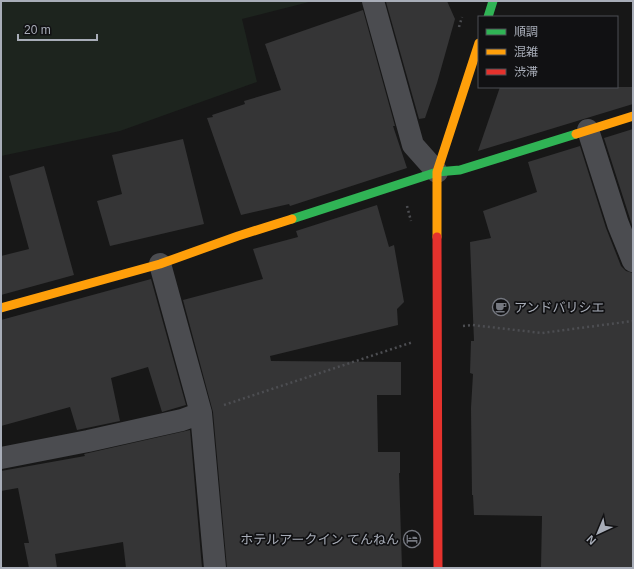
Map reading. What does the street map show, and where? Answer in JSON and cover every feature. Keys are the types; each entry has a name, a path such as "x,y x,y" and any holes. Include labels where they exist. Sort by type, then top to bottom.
{"street":[{"path":"373,1 413,145 437,172"},
{"path":"488,16 493,1"},
{"path":"438,568 437,172 478,46"},
{"path":"1,308 160,264 238,236 437,172 460,170 633,116"},
{"path":"588,130 618,224 633,261"},
{"path":"160,264 201,413 215,568"},
{"path":"1,458 182,420 201,413"}],"path":[{"path":"201,413 411,343 438,330 472,325 542,333 633,321"}],"shaded area":[{"path":"1,1 313,1 242,19 257,82 120,131 1,156"}],"building":[{"path":"447,1 455,19 437,83 425,118 419,119 386,2"},
{"path":"363,10 395,126 393,126 407,168 290,206 289,204 241,215 207,118 245,104 244,101 281,90 265,44"},
{"path":"633,87 633,104 478,151 500,88"},
{"path":"633,129 633,228 604,138"},
{"path":"183,139 204,224 110,246 97,201 122,194 112,155"},
{"path":"580,146 606,228 621,266 626,271 633,273 633,567 541,568 542,516 474,515 472,495 471,408 473,374 470,373 471,341 474,341 470,242 491,238 483,211 537,192 528,162"},
{"path":"44,166 74,275 1,295 1,256 29,249 9,176"},
{"path":"377,205 389,247 394,245 404,302 397,309 398,325 270,356 271,361 401,362 401,395 377,395 378,452 400,452 399,473 402,568 227,568 213,412 183,300 263,279 253,249 298,237 296,231"},
{"path":"151,279 186,405 162,412 148,367 111,378 120,421 77,430 70,407 1,426 1,320"},
{"path":"190,430 202,568 126,568 123,542 55,554 57,568 29,568 24,543 29,543 18,488 1,491 1,471 85,456 84,454"}],"traffic: fast":[{"path":"488,16 493,1"},
{"path":"292,219 437,172 460,170 576,134"}],"traffic: slow":[{"path":"437,237 437,172 478,46"},
{"path":"576,134 633,116"},
{"path":"1,308 160,264 238,236 292,219"}],"traffic: jam":[{"path":"437,237 438,568"}],"place":[{"name":"アンドバリシエ","path":"501,307"},
{"name":"ホテルアークイン てんねん","path":"412,539"}]}
